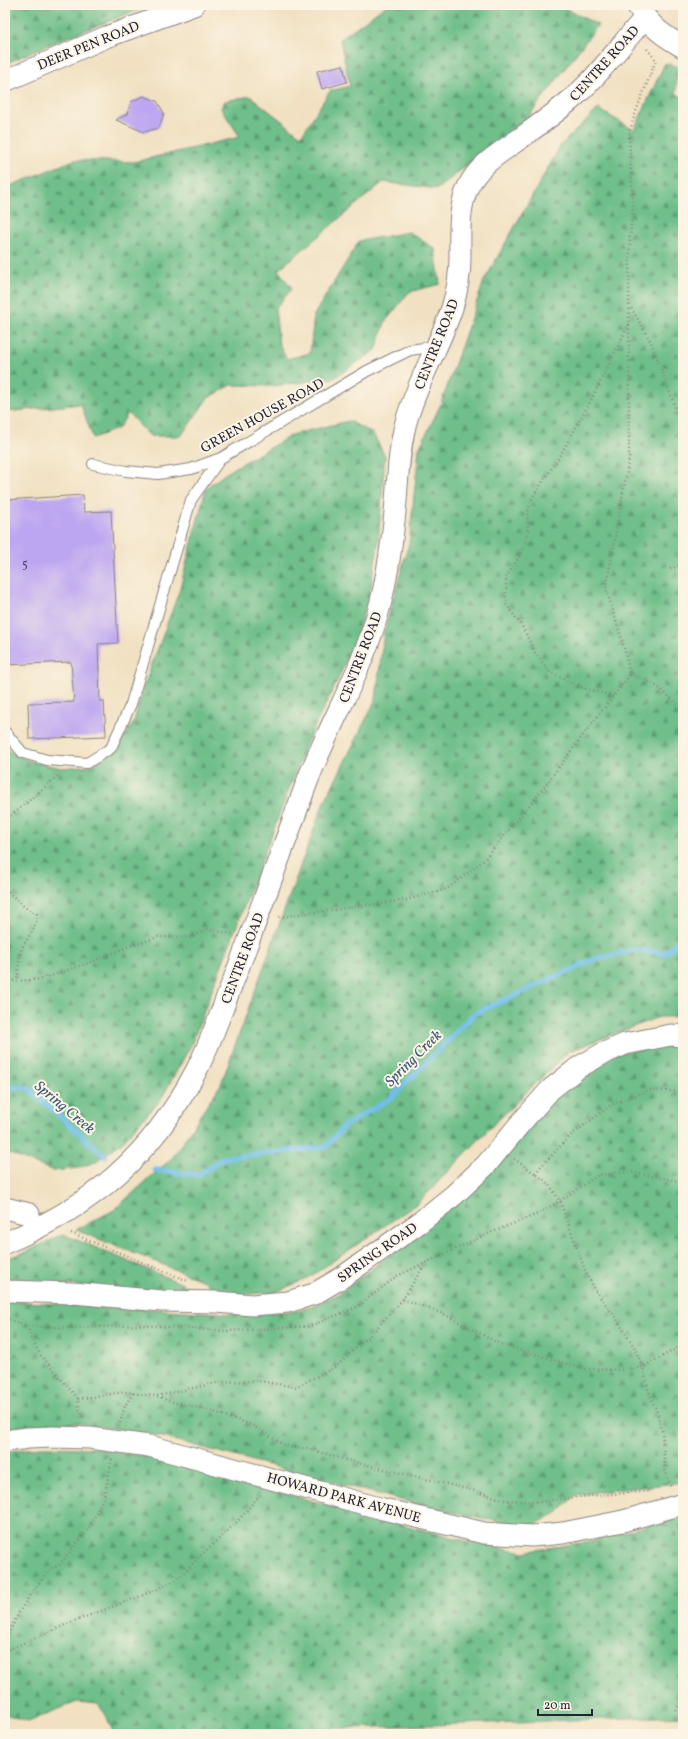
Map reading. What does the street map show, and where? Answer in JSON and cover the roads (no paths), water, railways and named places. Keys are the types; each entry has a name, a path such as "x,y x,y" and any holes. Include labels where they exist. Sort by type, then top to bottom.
{"street":[{"name":"DEER PEN ROAD","path":"5,81 106,36 194,5"},
{"path":"641,11 658,31 683,47"},
{"name":"CENTRE ROAD","path":"5,1243 49,1222 79,1205 108,1184 128,1166 148,1144 167,1119 196,1072 250,938 318,754 356,674 371,634 386,577 393,534 401,449 405,427 412,403 437,346 453,305 458,287 460,262 460,224 463,201 468,187 474,177 489,160 570,102 615,54 641,11"},
{"name":"SPRING ROAD","path":"5,1291 73,1293 162,1301 217,1302 252,1305 288,1302 314,1294 419,1223 460,1190 486,1165 550,1090 579,1067 602,1054 625,1044 672,1035 683,1036"},
{"path":"5,1208 29,1214"},
{"name":"HOWARD PARK AVENUE","path":"5,1441 46,1437 90,1438 148,1446 383,1509 492,1533 532,1536 563,1533 623,1521 673,1498"}],"lane":[{"name":"GREEN HOUSE ROAD","path":"93,464 126,471 158,474 191,469 221,458 366,372 410,350 437,346"},
{"path":"5,732 23,753 47,760 88,763 111,748 130,704 191,500 221,458"}],"waterway":[{"name":"Spring Creek","path":"155,1170 199,1175 223,1158 326,1147 344,1126 391,1098 474,1014 595,959 634,950 666,953 683,937"},
{"name":"Spring Creek","path":"5,1087 28,1088 105,1156"}]}
